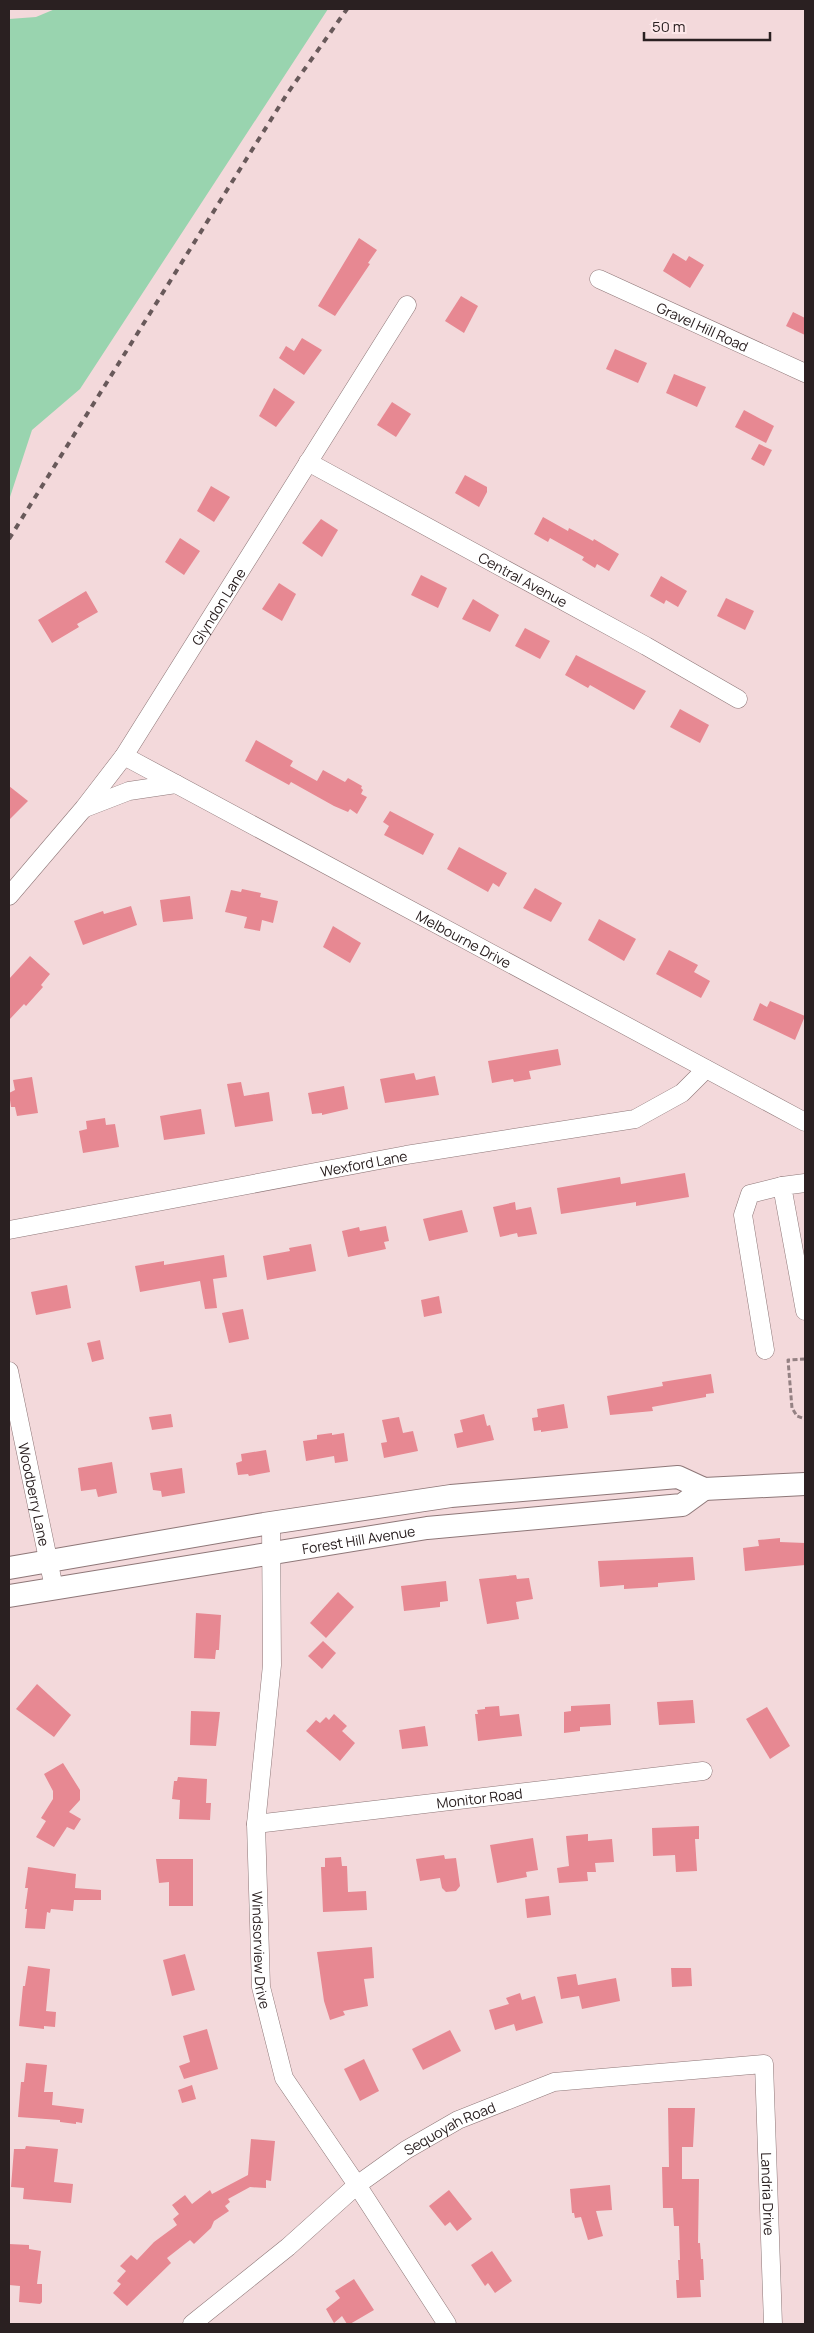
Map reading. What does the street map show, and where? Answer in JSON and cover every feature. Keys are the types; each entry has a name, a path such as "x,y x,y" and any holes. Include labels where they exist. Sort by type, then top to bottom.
{"main road":[{"name":"Forest Hill Avenue","path":"9,1568 271,1523 451,1496 678,1477 704,1489 805,1484"},
{"name":"Forest Hill Avenue","path":"9,1596 427,1528 682,1505 704,1489"}],"street":[{"name":"Gravel Hill Road","path":"598,280 805,373"},
{"name":"Glyndon Lane","path":"9,896 84,808 124,756 408,305"},
{"name":"Central Avenue","path":"308,462 646,646 738,699"},
{"name":"Melbourne Drive","path":"124,756 805,1122"},
{"path":"84,808 129,791 176,784"},
{"name":"Wexford Lane","path":"9,1230 406,1155 636,1119 682,1093 706,1069"},
{"path":"765,1350 743,1215 750,1194 782,1186 805,1183"},
{"path":"782,1186 803,1286 805,1311"},
{"name":"Woodberry Lane","path":"9,1371 54,1588"},
{"name":"Windsorview Drive","path":"271,1523 272,1665 256,1824 261,1987 284,2078 357,2185 447,2324"},
{"name":"Monitor Road","path":"256,1824 703,1771"},
{"name":"Sequoyah Road","path":"192,2324 288,2246 357,2185 406,2150 458,2120 554,2082 764,2064"},
{"name":"Landria Drive","path":"764,2064 773,2324"}],"path":[{"path":"805,1359 788,1360 792,1408 797,1416 805,1419"}],"green space":[{"path":"55,9 328,9 80,389 32,430 9,500 9,19 36,17"}],"building":[{"path":"359,238 377,250 368,263 370,264 335,316 318,306"},
{"path":"673,253 686,261 689,256 704,265 690,288 663,271"},
{"path":"461,296 478,306 464,333 445,321"},
{"path":"793,312 805,318 805,335 786,326"},
{"path":"302,338 322,350 304,375 279,358 286,346 294,351"},
{"path":"615,349 647,363 638,383 606,369"},
{"path":"674,374 706,387 697,407 666,393"},
{"path":"274,388 295,402 276,427 259,416"},
{"path":"392,402 411,414 396,437 377,425"},
{"path":"744,410 774,426 766,443 735,427"},
{"path":"759,444 772,450 764,466 751,459"},
{"path":"465,475 487,487 487,492 479,507 455,493"},
{"path":"211,486 230,497 214,522 197,511"},
{"path":"543,517 568,531 569,528 593,541 594,539 619,554 609,571 597,564 595,568 582,560 584,557 550,538 548,542 534,534"},
{"path":"321,519 338,530 322,557 302,543"},
{"path":"180,538 200,551 184,575 165,562"},
{"path":"421,575 447,588 438,608 411,595"},
{"path":"661,576 687,591 678,607 666,600 664,604 650,596"},
{"path":"279,583 296,594 282,621 262,609"},
{"path":"86,591 98,612 77,624 79,627 52,643 38,620"},
{"path":"726,598 754,611 745,630 717,616"},
{"path":"473,599 499,615 490,632 462,619"},
{"path":"525,628 550,641 540,659 515,646"},
{"path":"576,655 646,691 634,710 590,685 588,688 565,675"},
{"path":"680,709 709,725 700,743 670,727"},
{"path":"256,740 293,761 290,766 317,781 323,770 345,782 348,778 362,786 361,794 367,797 357,814 350,809 348,812 334,806 291,782 289,785 245,761"},
{"path":"9,786 28,801 9,820"},
{"path":"390,811 434,834 423,855 384,835 389,826 383,822"},
{"path":"459,847 507,873 499,887 493,883 488,892 447,869"},
{"path":"535,888 562,903 551,922 523,908"},
{"path":"242,889 261,893 260,897 278,901 273,923 262,920 260,931 244,928 247,917 225,912 231,890 241,892"},
{"path":"190,896 193,919 163,922 160,900"},
{"path":"131,906 137,925 83,945 74,921 103,911 104,914"},
{"path":"599,919 636,939 624,961 588,940"},
{"path":"333,926 361,943 350,963 323,947"},
{"path":"669,950 698,965 694,972 710,981 701,998 656,974"},
{"path":"30,956 50,974 41,985 43,987 26,1006 24,1004 9,1020 9,979"},
{"path":"770,1001 805,1016 795,1040 753,1020 760,1003 767,1007"},
{"path":"558,1049 561,1065 529,1071 531,1079 514,1082 513,1079 492,1083 488,1061"},
{"path":"414,1073 416,1080 435,1076 439,1095 385,1103 380,1079"},
{"path":"32,1077 38,1113 17,1116 15,1107 11,1107 9,1093 15,1090 13,1080"},
{"path":"241,1082 244,1096 269,1092 273,1121 235,1127 227,1084"},
{"path":"344,1086 348,1109 322,1115 322,1113 312,1114 308,1093"},
{"path":"201,1109 205,1134 164,1140 160,1116"},
{"path":"105,1118 106,1125 115,1124 119,1147 83,1153 79,1131 87,1129 86,1121"},
{"path":"685,1173 689,1197 636,1206 636,1202 561,1214 557,1188 620,1177 621,1184"},
{"path":"515,1202 516,1210 531,1207 537,1234 518,1237 517,1233 500,1237 493,1207"},
{"path":"462,1210 468,1232 429,1241 423,1219"},
{"path":"386,1226 389,1241 384,1242 386,1249 348,1257 342,1231 359,1227 360,1231"},
{"path":"311,1244 316,1271 267,1280 263,1256 290,1251 289,1248"},
{"path":"224,1255 227,1277 213,1279 217,1308 205,1309 200,1281 140,1292 135,1266 164,1261 164,1265"},
{"path":"67,1285 71,1308 36,1315 31,1292"},
{"path":"439,1296 442,1313 424,1317 421,1300"},
{"path":"243,1309 249,1339 229,1343 222,1313"},
{"path":"100,1340 104,1359 92,1362 87,1343"},
{"path":"711,1374 714,1393 706,1394 706,1397 652,1407 653,1411 610,1415 607,1396 663,1386 662,1382"},
{"path":"564,1404 568,1428 541,1432 541,1430 534,1431 532,1418 538,1417 537,1409"},
{"path":"171,1414 173,1427 152,1430 149,1417"},
{"path":"484,1414 487,1426 490,1425 494,1440 457,1448 454,1434 463,1432 460,1420"},
{"path":"399,1417 403,1433 413,1431 418,1451 384,1458 381,1443 387,1442 382,1420"},
{"path":"332,1433 332,1435 344,1433 348,1461 335,1463 334,1456 306,1461 303,1441 317,1439 317,1435"},
{"path":"266,1450 270,1472 249,1476 248,1474 238,1475 236,1463 242,1461 241,1454"},
{"path":"112,1462 117,1493 98,1497 96,1489 81,1491 78,1468"},
{"path":"182,1468 185,1493 162,1497 161,1491 153,1490 150,1473"},
{"path":"780,1538 780,1542 805,1543 805,1565 745,1571 743,1548 759,1546 758,1540"},
{"path":"693,1557 695,1580 658,1583 658,1587 624,1589 624,1585 600,1587 598,1561"},
{"path":"516,1575 517,1579 529,1578 533,1599 516,1602 519,1619 487,1624 479,1579"},
{"path":"446,1581 448,1601 440,1602 440,1607 404,1611 401,1586"},
{"path":"338,1592 354,1607 326,1638 310,1623"},
{"path":"196,1613 221,1615 219,1650 216,1650 215,1659 194,1658"},
{"path":"323,1641 336,1653 322,1669 308,1656"},
{"path":"37,1684 71,1715 54,1737 16,1709"},
{"path":"693,1700 695,1723 659,1725 657,1702"},
{"path":"610,1704 611,1725 580,1727 580,1731 564,1733 564,1712 571,1711 571,1706"},
{"path":"499,1706 500,1716 519,1714 522,1736 478,1741 475,1714 478,1714 477,1710 485,1709 485,1707"},
{"path":"767,1707 790,1746 770,1759 746,1719"},
{"path":"191,1711 220,1712 216,1746 190,1745"},
{"path":"334,1714 347,1726 342,1731 355,1743 340,1761 306,1731 316,1720 320,1723 326,1717 329,1720"},
{"path":"425,1726 428,1746 402,1749 399,1730"},
{"path":"63,1763 80,1790 80,1800 69,1812 81,1819 74,1830 67,1827 54,1847 36,1837 46,1821 41,1818 53,1799 53,1791 44,1774"},
{"path":"178,1777 207,1779 206,1803 211,1803 210,1820 179,1819 180,1800 172,1799 174,1781 177,1781"},
{"path":"699,1826 699,1839 695,1839 697,1871 676,1872 675,1855 653,1856 652,1828"},
{"path":"588,1834 588,1841 612,1839 614,1862 595,1863 596,1872 587,1872 588,1881 559,1883 557,1868 569,1866 566,1836"},
{"path":"533,1838 538,1870 526,1872 527,1877 497,1883 490,1845"},
{"path":"444,1855 445,1859 456,1858 460,1886 456,1891 446,1892 442,1888 440,1878 420,1881 416,1859"},
{"path":"341,1857 342,1866 347,1866 348,1892 366,1891 367,1910 323,1912 321,1867 325,1867 325,1858"},
{"path":"156,1859 193,1859 193,1906 169,1906 169,1882 159,1883"},
{"path":"28,1867 76,1874 75,1888 101,1890 101,1900 74,1900 73,1911 51,1909 50,1913 47,1912 45,1929 25,1928 28,1888 25,1888"},
{"path":"549,1896 551,1915 527,1918 525,1899"},
{"path":"372,1947 374,1978 364,1979 368,2006 343,2011 345,2015 330,2020 324,2001 317,1952"},
{"path":"185,1954 195,1990 172,1996 163,1960"},
{"path":"28,1966 50,1969 46,2011 56,2012 55,2027 44,2026 44,2029 19,2026 23,1986 25,1986"},
{"path":"671,1968 691,1968 692,1986 672,1987"},
{"path":"576,1974 578,1985 616,1978 620,2001 582,2009 579,1996 561,1999 557,1977"},
{"path":"520,1993 522,2000 535,1996 543,2023 516,2031 514,2024 495,2030 489,2010 509,2004 506,1998"},
{"path":"207,2029 218,2069 184,2079 179,2066 190,2062 183,2036"},
{"path":"450,2030 461,2051 423,2070 412,2049"},
{"path":"364,2059 379,2091 360,2101 344,2069"},
{"path":"26,2063 47,2065 44,2092 53,2092 52,2105 84,2109 82,2123 76,2122 76,2124 60,2122 60,2120 18,2117 21,2082 24,2082"},
{"path":"192,2085 196,2099 182,2103 178,2090"},
{"path":"668,2108 695,2108 693,2147 682,2147 682,2179 699,2179 698,2243 700,2243 701,2259 703,2259 704,2280 700,2280 701,2297 677,2298 676,2280 679,2280 678,2260 680,2260 679,2226 674,2226 673,2208 663,2208 662,2167 669,2167"},
{"path":"251,2139 275,2141 271,2181 266,2180 266,2188 250,2187 228,2199 230,2202 225,2206 229,2211 214,2221 211,2228 194,2244 190,2240 167,2258 171,2263 127,2306 113,2293 121,2284 117,2281 126,2271 120,2266 131,2255 137,2260 154,2242 177,2225 173,2219 179,2214 172,2205 185,2195 192,2204 210,2190 212,2194 248,2175"},
{"path":"26,2146 58,2149 54,2182 73,2184 71,2203 23,2199 24,2188 11,2187 14,2149 25,2149"},
{"path":"610,2185 612,2210 596,2211 603,2236 588,2240 581,2217 575,2218 574,2213 572,2213 570,2189"},
{"path":"449,2190 472,2219 457,2231 450,2222 445,2226 429,2206"},
{"path":"9,2244 29,2245 29,2249 41,2251 37,2284 42,2284 42,2302 40,2304 19,2302 20,2286 9,2285"},
{"path":"492,2251 512,2281 495,2293 488,2283 485,2286 471,2265"},
{"path":"354,2279 374,2310 350,2324 347,2324 342,2316 334,2323 326,2309 340,2298 335,2291"}],"railway":[{"path":"9,539 287,94 347,9"}]}
